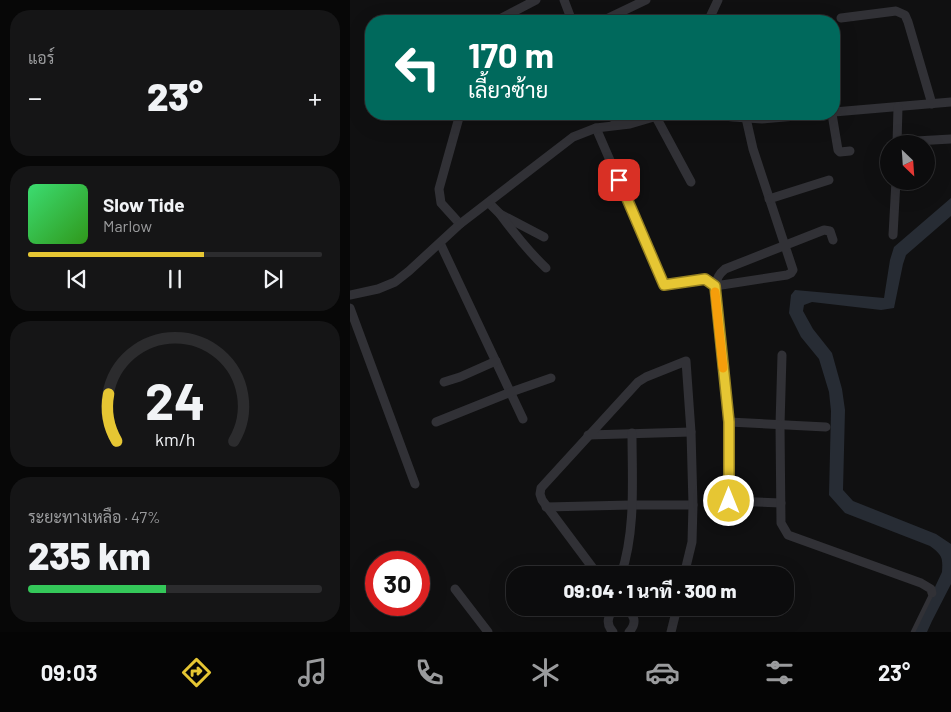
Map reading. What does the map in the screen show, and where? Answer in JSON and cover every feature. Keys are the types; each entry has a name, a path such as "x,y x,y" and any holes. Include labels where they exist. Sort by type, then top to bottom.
{"street":[{"path":"507,15 536,0"},
{"path":"564,0 570,15"},
{"path":"615,15 646,0"},
{"path":"711,15 718,0"},
{"path":"841,18 896,11 905,15 916,44 932,104"},
{"path":"840,112 951,102"},
{"path":"898,107 898,135"},
{"path":"458,120 439,189 441,203 460,224"},
{"path":"615,120 617,125"},
{"path":"350,295 378,289 395,282 460,224 573,137 596,128 630,124 643,120"},
{"path":"662,120 691,182"},
{"path":"596,128 664,285 705,279 715,286 790,274 792,270 753,149 746,120"},
{"path":"834,120 837,149 839,152 850,151"},
{"path":"935,140 951,139"},
{"path":"769,199 829,180"},
{"path":"893,235 896,190"},
{"path":"489,203 500,214 524,246 546,268"},
{"path":"500,214 544,237"},
{"path":"781,503 729,501 729,422 715,286 717,277 725,269 784,245 828,230 833,240"},
{"path":"440,243 523,419"},
{"path":"350,308 414,484"},
{"path":"782,355 780,425 781,503 782,523 788,535 921,583 930,588 932,593"},
{"path":"591,566 546,507 540,494 541,488 638,382 686,360 691,432 693,505 692,542 686,566"},
{"path":"444,382 496,361"},
{"path":"436,422 510,392 551,378"},
{"path":"729,422 826,427"},
{"path":"588,435 691,432"},
{"path":"624,566 632,505 632,433"},
{"path":"546,507 693,505"},
{"path":"455,589 488,632"},
{"path":"610,616 608,619 609,628 613,632"},
{"path":"629,632 634,626 632,616"},
{"path":"671,632 675,616"}],"lane":[{"path":"913,632 932,593"}],"shaded area":[{"path":"951,198 951,216 906,255 894,308 881,310 812,302 804,305 803,311 813,329 832,353 842,389 845,410 843,490 853,501 936,534 951,544 951,584 927,632 914,632 942,572 941,557 930,546 845,513 829,495 831,411 829,392 819,359 801,337 789,313 791,295 795,290 884,298 894,247"}],"slow traffic":[{"path":"715,292 723,368"}],"route":[{"path":"619,180 664,285 705,279 715,286 729,422 729,501"}]}
